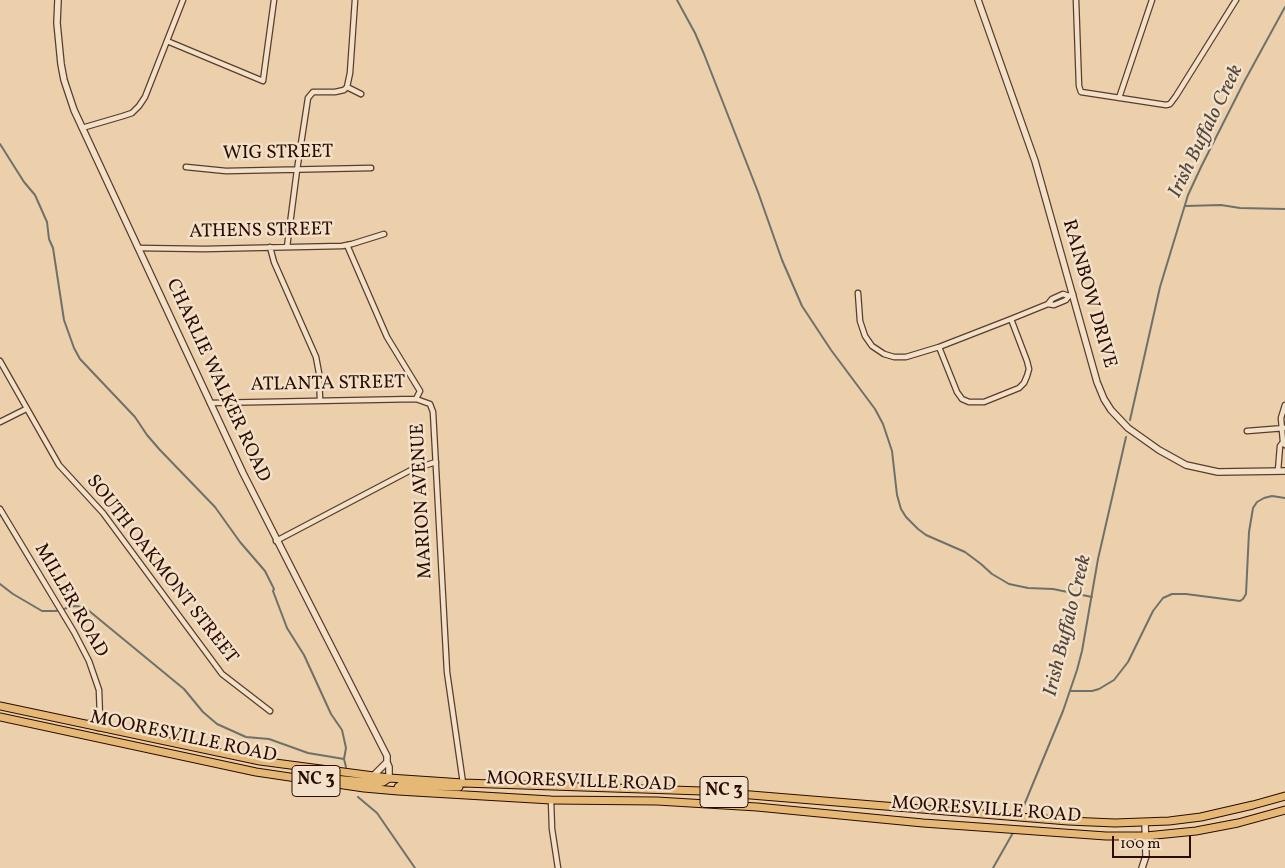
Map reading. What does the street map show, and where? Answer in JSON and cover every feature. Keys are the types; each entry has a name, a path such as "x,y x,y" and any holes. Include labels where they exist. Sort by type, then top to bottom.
{"main road":[{"name":"MOORESVILLE ROAD","path":"0,706 260,761 389,778 477,784 679,790 743,794 1089,822 1145,822 1185,819 1218,814 1285,796"},
{"name":"MOORESVILLE ROAD","path":"0,716 256,772 398,791 551,800 657,801 742,806 1106,836 1146,836 1220,827 1285,810"},
{"path":"49,727 61,726 93,731 98,728"},
{"path":"111,740 120,738 147,742 158,740"},
{"path":"314,780 320,777 377,784 389,778"},
{"path":"398,791 398,787 401,785 464,787 477,784"},
{"path":"742,806 743,794"}],"street":[{"name":"CHARLIE WALKER ROAD","path":"58,0 57,23 61,64 69,96 82,128 276,541 387,756 389,778"},
{"path":"82,128 123,116 136,110 146,96 183,0"},
{"path":"167,40 263,81 274,0"},
{"path":"287,247 296,170 310,94 313,92 335,92 348,87 355,0"},
{"name":"RAINBOW DRIVE","path":"978,0 1035,161 1071,295 1097,382 1110,410 1128,428 1159,450 1186,465 1204,470 1235,473 1285,471"},
{"path":"1076,0 1079,86 1081,92 1166,105 1170,104 1236,0"},
{"path":"1119,98 1152,0"},
{"path":"348,87 361,94"},
{"name":"WIG STREET","path":"186,167 226,171 371,168"},
{"name":"ATHENS STREET","path":"138,248 348,245 384,234"},
{"name":"MARION AVENUE","path":"348,245 387,336 420,391 416,399 430,404 432,408 447,672 463,783"},
{"path":"270,247 274,262 316,357 319,373 320,400"},
{"path":"858,293 860,321 865,336 872,346 894,357 906,357 939,347 1048,304 1054,305 1066,300 1071,295"},
{"path":"939,347 957,392 969,402 984,402 1019,388 1028,376 1027,361 1011,319"},
{"name":"SOUTH OAKMONT STREET","path":"0,361 59,465 103,513 222,674 270,711"},
{"name":"ATLANTA STREET","path":"210,403 416,399"},
{"path":"1278,471 1280,446 1284,443 1281,418 1285,405"},
{"path":"0,422 26,409"},
{"path":"1246,431 1283,428"},
{"path":"276,541 411,470 436,462"},
{"name":"MILLER ROAD","path":"0,509 83,650 99,690 100,712 98,728"},
{"path":"83,725 94,720 100,712"},
{"path":"374,775 387,762"},
{"path":"551,800 552,829 558,868"},
{"path":"1142,868 1146,856 1145,822"}],"waterway":[{"path":"677,0 704,54 758,192 782,260 802,306 831,350 875,409 883,424 892,451 897,495 901,509 906,517 926,535 965,552 992,574 1009,584 1028,588 1053,589 1092,597"},
{"name":"Irish Buffalo Creek","path":"1130,420 1160,287 1188,195 1244,82 1285,7"},
{"path":"0,144 24,182 35,195 47,222 64,320 80,359 135,417 160,450 215,507 240,542 265,571 274,589 273,591 287,628 304,655 331,714 342,730 346,748 344,759 346,767"},
{"path":"1185,206 1221,205 1240,208 1285,209"},
{"name":"Irish Buffalo Creek","path":"1020,815 1063,711 1077,670 1098,559 1126,437"},
{"path":"1070,691 1092,691 1114,680 1128,662 1153,611 1163,598 1172,594 1186,594 1240,601 1243,599 1246,594 1249,532 1253,508 1257,502 1264,498 1272,496 1285,498"},
{"path":"0,584 42,611 56,611 75,606 88,610 184,689 203,712 217,724 246,737 269,739 308,753 344,759"},
{"path":"358,797 377,813 415,868"},
{"name":"Irish Buffalo Creek","path":"993,868 1014,831"}]}
